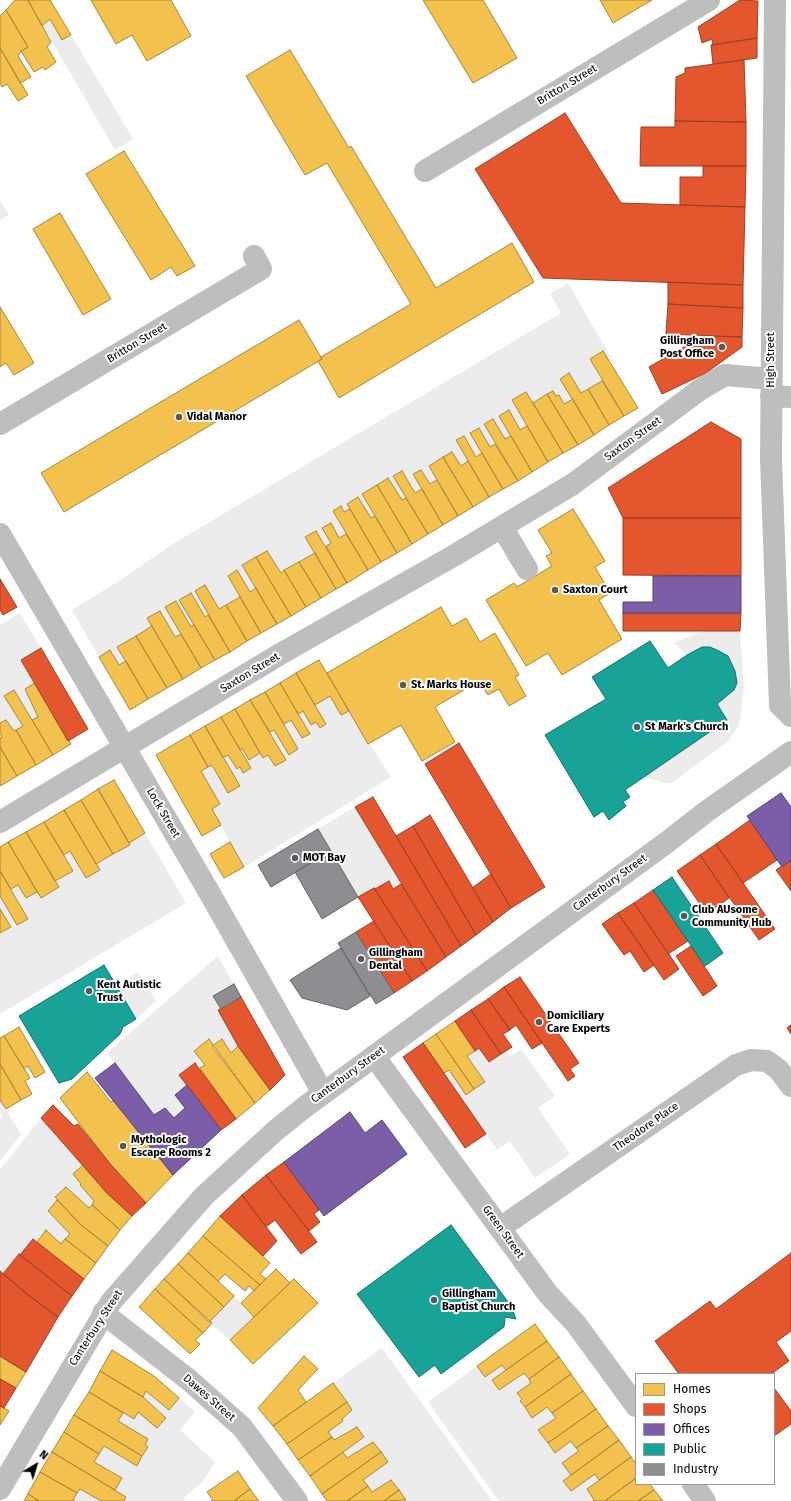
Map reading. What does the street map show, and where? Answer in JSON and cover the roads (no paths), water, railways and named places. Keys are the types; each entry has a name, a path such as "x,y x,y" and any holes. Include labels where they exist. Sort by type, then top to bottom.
{"street":[{"name":"Britton Street","path":"424,171 709,0"},
{"name":"High Street","path":"775,0 778,391 771,459 786,710"},
{"name":"Britton Street","path":"0,424 261,269 254,256"},
{"name":"Saxton Street","path":"0,822 282,653 502,527 573,484 701,389 725,375 778,391"},
{"path":"502,527 527,569"},
{"name":"Lock Street","path":"0,534 125,747 323,1093"},
{"name":"Canterbury Street","path":"0,1489 103,1313 126,1282 204,1196 275,1131 323,1093 666,843 707,811 791,752"},
{"name":"Green Street","path":"374,1056 548,1294 584,1335 635,1405"},
{"name":"Theodore Place","path":"500,1228 736,1065 751,1060 767,1061 779,1070 791,1086"},
{"name":"Dawes Street","path":"103,1313 171,1365 238,1424 297,1501"},
{"path":"694,1485 705,1501"}],"place":[{"name":"Gillingham Post Office","path":"722,347"},
{"name":"Vidal Manor","path":"179,417"},
{"name":"Saxton Court","path":"555,590"},
{"name":"St. Marks House","path":"403,685"},
{"name":"St Mark's Church","path":"637,727"},
{"name":"MOT Bay","path":"295,858"},
{"name":"Club AUsome Community Hub","path":"684,916"},
{"name":"Gillingham Dental","path":"361,959"},
{"name":"Kent Autistic Trust","path":"89,991"},
{"name":"Domiciliary Care Experts","path":"539,1022"},
{"name":"Mythologic Escape Rooms 2","path":"123,1146"},
{"name":"Gillingham Baptist Church","path":"434,1300"}]}
